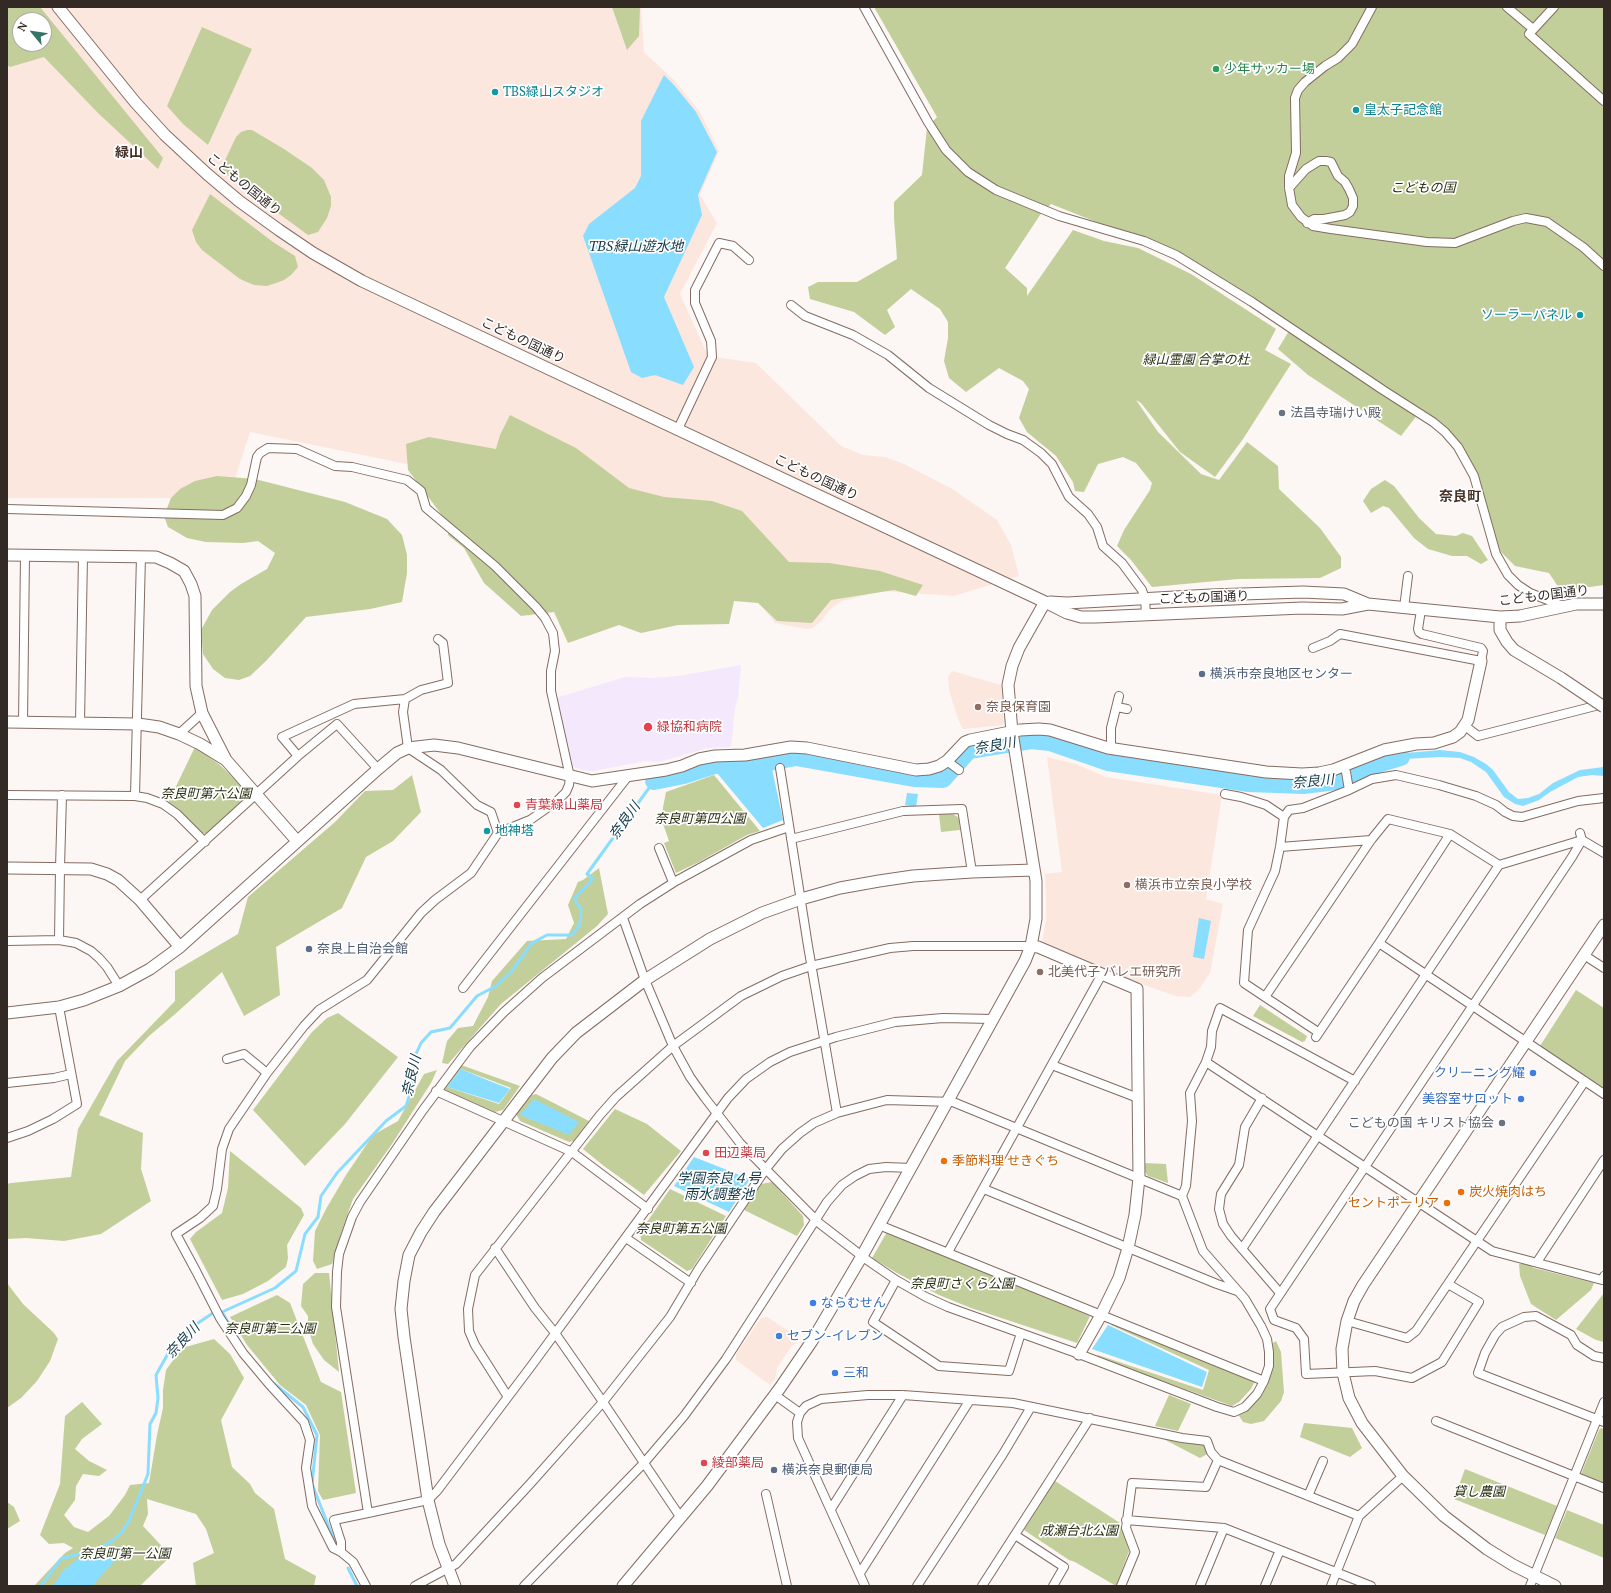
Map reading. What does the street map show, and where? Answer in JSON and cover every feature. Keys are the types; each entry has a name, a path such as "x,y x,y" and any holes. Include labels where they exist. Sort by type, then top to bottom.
{"street":[{"name":"こどもの国通り","path":"58,7 135,102 165,135 221,187 313,253 362,281 1067,613 1081,617 1302,608 1342,609 1368,604"},
{"path":"864,7 928,122 946,150 968,172 996,190 1059,216 1144,242 1176,255 1252,302 1433,422 1445,432 1458,447 1470,469 1476,482 1496,554 1508,575 1518,585 1530,593 1566,607"},
{"path":"1372,7 1352,44 1338,58 1305,82 1298,90 1295,98 1296,153 1289,176 1289,188 1292,205 1301,217 1313,226 1427,242 1455,243 1513,221 1526,218 1547,222 1583,247 1604,266"},
{"path":"1507,7 1533,29"},
{"path":"1554,7 1529,34 1604,101"},
{"path":"1289,188 1306,169 1319,161 1326,161 1331,162 1338,176 1345,182 1354,198 1350,212 1345,215 1324,219 1314,219 1307,223"},
{"path":"678,429 712,357 711,341 695,303 695,290 719,243 733,246 749,260"},
{"path":"791,306 805,316 853,335 888,355 929,388 989,425 1023,440 1041,453 1052,464 1069,496 1088,514 1097,527 1103,546 1122,563 1142,590 1145,598 1146,614"},
{"path":"7,509 223,515 237,508 246,496 251,485 257,457 260,453 268,448 297,450 335,466 352,467 407,480 421,491 426,508 495,566 545,618 552,633 556,651 551,671 551,691 570,777 566,792 557,801 530,820 498,833 471,873 435,900 421,913 367,980 319,1010 295,1037 267,1073 228,1129 222,1149 217,1189 213,1206 200,1218 176,1234 220,1318 228,1330 243,1352 269,1384 304,1422 310,1440 306,1468 312,1506 333,1548 354,1562 366,1586"},
{"path":"7,555 156,557 167,561 184,571 195,596 196,686 202,713 226,760 297,841"},
{"path":"23,723 25,555"},
{"path":"80,723 83,556"},
{"path":"136,796 141,556"},
{"path":"1404,608 1408,576"},
{"name":"こどもの国通り","path":"1045,602 1067,603 1145,598 1304,592 1344,594 1368,604 1500,617 1520,616 1584,603 1604,604"},
{"path":"624,1586 712,1481 775,1395 817,1334 948,1102 1032,946 1036,920 1037,896 1012,734 1008,679 1019,648 1045,602"},
{"path":"7,1013 59,1007 84,1000 119,986 150,969 180,947 378,769 397,753 408,748 434,745 458,748 570,777 592,781 666,770 682,766 699,759 715,756 745,755 791,747 807,748 916,770 929,769 949,763 965,742 1012,734 1030,729 1050,730 1111,749 1266,772 1302,774 1319,773 1346,765 1384,750 1443,741 1453,737 1465,726 1471,712 1483,651 1481,648 1422,634 1418,629 1421,610"},
{"path":"1500,617 1500,630 1502,635 1514,650 1604,705"},
{"path":"1313,648 1330,641 1340,634 1481,661"},
{"path":"298,756 282,737 354,704 405,699 421,690 448,683 443,643 438,639"},
{"path":"1111,749 1112,728 1119,696"},
{"path":"405,699 403,712 408,748 441,770 477,805 490,812 498,833"},
{"path":"1465,726 1478,736 1604,705"},
{"path":"1117,707 1127,709"},
{"path":"179,734 202,713"},
{"path":"7,722 138,724 159,727 200,744 226,760"},
{"path":"140,900 298,756 337,724 378,769"},
{"path":"949,763 959,770"},
{"path":"780,768 811,966 837,1113"},
{"path":"1346,772 1349,788"},
{"path":"463,988 629,775"},
{"path":"1450,834 1379,944 1317,1034 1244,983 1248,930 1275,871 1284,817 1289,810 1303,808 1372,779 1396,775 1439,785 1476,796 1513,816 1522,817 1578,801 1604,798"},
{"path":"1225,794 1241,797 1266,805 1284,817"},
{"path":"7,795 136,796 163,804 187,823 205,842"},
{"path":"60,940 62,795"},
{"path":"791,839 903,811 962,809 972,872"},
{"path":"1265,997 1371,840 1388,819 1450,834 1499,865"},
{"path":"368,1513 336,1307 336,1272 339,1254 352,1217 360,1202 436,1091 470,1046 504,1012 542,978 583,945 673,882 751,840 789,827"},
{"path":"1242,1249 1499,865 1581,837"},
{"path":"1581,837 1604,854"},
{"path":"1448,1284 1479,1302 1442,1362 1412,1378 1374,1371 1306,1374 1304,1340 1296,1328 1274,1320 1270,1310 1572,857 1581,837"},
{"path":"1280,847 1371,840"},
{"path":"659,848 673,882"},
{"path":"7,868 91,869 107,874 118,880 140,900 180,947"},
{"path":"455,1586 439,1544 428,1500 401,1309 404,1281 409,1255 434,1212 552,1058 576,1033 645,980 710,939 762,913 801,899 840,888 879,881 913,876 1034,870"},
{"path":"623,918 645,980 673,1046 690,1077 717,1115 740,1143 816,1220 896,1280 926,1297 1217,1407 1234,1412 1245,1407 1257,1394 1264,1381 1269,1366 1267,1339 1245,1299 1203,1251 1182,1196 1186,1186 1192,1121 1190,1092 1206,1062 1211,1047 1212,1031 1220,1008 1308,1050 1355,1081"},
{"path":"1555,1586 1532,1581 1467,1535 1439,1512 1403,1476 1371,1436 1356,1414 1349,1398 1343,1373 1342,1349 1347,1321 1354,1301 1418,1202 1604,925"},
{"path":"7,940 60,940 76,943 91,951 107,967 119,986"},
{"path":"1379,944 1604,1094"},
{"path":"508,1396 475,1345 468,1331 468,1309 475,1275 600,1115 616,1097 673,1046 741,996 782,976 811,966 871,952 898,948 1038,947 1137,989 1139,1178 1135,1216 1128,1248 1119,1278 1101,1315 1079,1354"},
{"path":"1584,955 1604,968"},
{"path":"948,1252 1102,974"},
{"path":"7,1138 35,1128 77,1104 59,1007"},
{"path":"341,1552 341,1542 334,1520 428,1500 437,1491 648,1209 728,1098 746,1079 764,1066 790,1052 895,1022 942,1018 993,1019"},
{"path":"227,1060 244,1054 267,1073"},
{"path":"1206,1062 1492,1251 1602,1280 1604,1276"},
{"path":"1052,1065 1138,1098"},
{"path":"7,1083 54,1078 71,1074"},
{"path":"1347,1321 1407,1338 1416,1331 1585,1081"},
{"path":"436,1091 572,1152 648,1209"},
{"path":"1262,1098 1245,1127 1240,1165 1221,1194 1219,1209 1223,1224 1242,1249 1280,1293"},
{"path":"415,1586 447,1567 456,1564 603,1402 670,1317 765,1170 782,1149 814,1123 837,1113 887,1100 948,1102 1017,1128 1182,1196"},
{"path":"1536,1262 1604,1160"},
{"path":"524,1586 644,1463 684,1416 726,1359 827,1202 842,1185 869,1169 886,1167 911,1168"},
{"path":"984,1189 1217,1284 1238,1291"},
{"path":"879,1225 1264,1381"},
{"path":"626,1238 691,1283"},
{"path":"495,1248 603,1402 681,1518"},
{"path":"896,1280 873,1322 939,1366 1009,1371 1021,1333"},
{"path":"1600,1421 1478,1373 1485,1353 1495,1335 1502,1328 1524,1317 1536,1316 1571,1335 1578,1345 1594,1356 1604,1358"},
{"path":"775,1395 800,1413"},
{"path":"865,1586 860,1572 798,1438 797,1422 800,1413 813,1401 868,1395 903,1395 1013,1403 1182,1438 1207,1441 1211,1452 1218,1460 1359,1516"},
{"path":"831,1509 903,1395"},
{"path":"860,1572 970,1400"},
{"path":"1532,1581 1574,1476 1600,1421 1604,1402"},
{"path":"917,1586 1003,1454 1031,1407"},
{"path":"982,1586 1090,1418"},
{"path":"1436,1421 1604,1488"},
{"path":"1121,1586 1135,1552 1126,1528 1132,1483 1206,1487 1218,1460"},
{"path":"1308,1496 1323,1461"},
{"path":"1331,1586 1359,1516 1403,1476"},
{"path":"766,1494 787,1586"},
{"path":"1126,1520 1224,1528 1371,1586"},
{"path":"1200,1586 1224,1528"},
{"path":"1015,1535 1064,1567 1053,1586"},
{"path":"1265,1586 1280,1550"}],"shaded area":[{"path":"7,7 641,7 644,52 675,81 700,112 719,151 700,195 717,223 680,294 708,356 756,363 841,446 863,455 885,457 904,464 954,490 997,520 1011,545 1019,576 954,596 881,591 842,601 830,609 822,620 813,628 807,629 775,623 712,542 652,514 250,432 229,498 7,498"},
{"name":"緑協和病院","path":"741,665 731,747 708,748 659,762 646,761 593,771 573,767 556,698 625,677 653,678 678,676"},
{"name":"奈良保育園","path":"952,671 1001,685 1003,725 963,729 958,719 949,690 948,677"},
{"name":"横浜市立奈良小学校","path":"1047,757 1076,764 1106,777 1222,795 1206,899 1223,904 1210,973 1200,988 1190,997 1176,996 1144,985 1042,942 1046,919 1045,874 1062,872"},
{"path":"767,1317 801,1339 791,1347 777,1368 775,1379 770,1385 736,1360 736,1354 761,1318"}],"green space":[{"path":"7,7 40,7 44,12 12,12 12,52 52,52 52,22 163,158 158,169 98,113 44,57 10,67 7,65"},
{"path":"612,7 640,7 639,36 627,50"},
{"name":"こどもの国","path":"874,7 1604,7 1604,585 1568,590 1557,585 1549,573 1515,566 1499,550 1459,445 1421,410 1401,436 1308,375 1278,349 1292,326 1268,309 1129,235 1051,204 1040,215 1005,268 1027,288 1027,296 1073,230 1104,241 1138,248 1191,274 1276,329 1265,350 1291,364 1243,439 1215,477 1180,452 1141,403 1136,400 1158,432 1201,474 1219,480 1247,442 1278,466 1279,489 1320,528 1341,557 1341,568 1320,578 1238,579 1152,587 1131,560 1117,546 1124,530 1150,490 1152,483 1136,463 1123,457 1098,464 1084,492 1075,491 1073,482 1056,456 1027,432 1019,418 1029,389 1023,381 999,368 966,392 949,378 944,361 948,338 948,322 940,309 911,289 887,310 895,327 885,335 854,312 810,299 808,287 818,282 857,282 897,259 894,202 922,175 927,128 937,117"},
{"path":"202,27 252,49 208,145 183,124 167,106"},
{"path":"252,130 284,149 312,168 324,180 331,197 331,206 327,218 318,232 308,235 244,188 221,169 236,137 241,132"},
{"path":"210,194 273,242 295,256 298,267 291,275 284,280 267,286 254,285 240,279 202,250 196,242 192,230"},
{"path":"510,415 576,448 629,488 664,497 712,501 742,511 789,562 829,563 880,571 923,585 916,596 894,590 831,600 812,623 777,621 758,603 734,601 729,624 678,625 641,633 619,625 568,643 554,612 521,616 484,583 464,548 448,535 450,526 408,470 406,444 429,437 496,449 500,435"},
{"path":"217,476 255,479 345,502 387,519 402,535 407,555 407,573 402,602 370,609 306,617 266,661 250,676 239,680 225,678 213,669 203,654 201,630 212,610 230,592 267,569 275,553 258,541 243,543 206,542 187,538 168,527 164,516 171,498 180,489 195,481"},
{"path":"1385,480 1394,486 1419,518 1436,534 1456,536 1463,533 1472,536 1488,560 1481,564 1467,556 1452,556 1428,549 1414,538 1389,508 1383,506 1371,513 1363,501 1371,489"},
{"name":"奈良町第六公園","path":"195,747 220,765 248,792 246,798 207,834 201,833 168,803"},
{"path":"412,775 421,812 393,841 366,857 342,908 276,947 280,995 244,1016 222,972 149,1036 125,1061 99,1115 143,1133 141,1169 151,1201 101,1234 64,1241 26,1238 7,1239 7,1184 71,1177 78,1129 117,1061 175,1001 175,971 238,934 248,897 335,822 365,791 393,790"},
{"name":"奈良町第四公園","path":"714,775 760,831 747,835 676,873 664,843 669,841 661,818 666,792"},
{"path":"939,814 953,814 959,818 960,830 941,832"},
{"path":"599,868 608,914 597,926 501,1004 448,1064 442,1063 447,1041 458,1028 473,1026 488,997 492,981 527,941 566,939 574,923 568,905 578,882"},
{"path":"1576,990 1604,1008 1604,1088 1540,1046"},
{"path":"1260,1005 1307,1036 1305,1041 1302,1042 1253,1016"},
{"path":"338,1013 398,1057 345,1124 305,1166 253,1110 312,1032 327,1018"},
{"path":"461,1065 520,1086 503,1110 495,1112 445,1090 445,1087","holes":["461,1069 511,1088 499,1104 447,1087"]},
{"path":"437,1070 431,1083 392,1144 353,1199 332,1264 317,1269 313,1261 315,1231 346,1175 373,1135 398,1121 424,1074"},
{"path":"536,1094 589,1121 574,1141 569,1142 520,1121 516,1114 532,1095"},
{"path":"615,1109 647,1124 681,1151 644,1195 583,1149"},
{"path":"230,1151 301,1208 304,1215 287,1245 288,1258 286,1267 268,1281 243,1294 222,1300 190,1239 196,1232 222,1213 228,1188"},
{"path":"1143,1163 1166,1164 1168,1183 1148,1176 1143,1169"},
{"path":"772,1182 803,1216 804,1225 797,1236 744,1210 761,1184"},
{"name":"奈良町第五公園","path":"670,1189 726,1216 692,1269 687,1271 641,1240 640,1232"},
{"name":"奈良町さくら公園","path":"887,1232 1090,1316 1077,1343 971,1308 939,1295 897,1273 872,1258"},
{"path":"1527,1263 1534,1268 1594,1283 1591,1290 1556,1320 1531,1304 1520,1276 1519,1264"},
{"path":"315,1273 329,1273 339,1372 324,1360 313,1344 308,1328 308,1316 301,1306 303,1284"},
{"path":"7,1283 23,1304 54,1333 58,1339 50,1361 37,1381 21,1398 7,1408"},
{"path":"1604,1293 1604,1342 1596,1340 1576,1329"},
{"name":"奈良町第二公園","path":"277,1295 290,1303 321,1382 341,1392 356,1493 323,1500 318,1491 320,1435 306,1405 280,1385 247,1345 230,1317"},
{"path":"1114,1323 1173,1349 1255,1381 1251,1389 1239,1402 1232,1406 1096,1357 1098,1355 1203,1390 1209,1370 1111,1325"},
{"name":"奈良町第一公園","path":"214,1339 230,1354 244,1378 221,1420 232,1467 250,1484 255,1493 274,1509 285,1559 316,1576 314,1586 196,1586 193,1563 214,1553 206,1529 196,1514 147,1499 148,1514 143,1526 171,1556 140,1586 34,1586 65,1553 73,1548 64,1543 49,1544 40,1535 60,1484 65,1416 82,1402 102,1424 82,1439 75,1449 89,1461 107,1470 99,1476 83,1474 76,1486 75,1500 64,1515 74,1527 88,1532 109,1516 125,1495 130,1485 149,1483 163,1408 163,1390 166,1370 182,1348"},
{"path":"1276,1341 1281,1352 1284,1392 1281,1401 1264,1421 1251,1424 1243,1422 1238,1414 1264,1389 1274,1364 1273,1343"},
{"path":"1169,1395 1191,1404 1178,1431 1155,1426"},
{"path":"1304,1423 1352,1428 1362,1448 1350,1457 1300,1437"},
{"path":"1601,1428 1604,1429 1604,1483 1581,1474"},
{"path":"1148,1431 1207,1441 1211,1452 1200,1458"},
{"name":"貸し農園","path":"1465,1469 1557,1506 1545,1535 1454,1499"},
{"name":"成瀬台北公園","path":"1055,1481 1120,1523 1129,1551 1116,1586 1069,1560 1024,1530"},
{"path":"7,1502 14,1507 20,1521 7,1529"},
{"path":"1567,1510 1604,1525 1604,1558 1555,1538"}],"water":[{"name":"TBS緑山遊水地","path":"664,75 696,112 717,152 698,195 702,215 664,297 694,367 683,385 655,375 642,378 631,372 583,236 589,224 635,188 641,176 641,121"},
{"path":"1440,750 1460,752 1474,757 1486,764 1493,770 1509,792 1518,799 1528,798 1539,794 1553,783 1580,770 1604,767 1604,776 1592,775 1578,777 1550,792 1539,800 1523,806 1515,804 1504,797 1486,772 1471,762 1460,758 1440,757 1405,759 1378,767 1378,761 1391,757 1406,753"},
{"path":"772,769 783,820 763,828 717,773"},
{"path":"907,793 918,794 916,807 905,805"},
{"path":"1199,918 1211,921 1204,959 1193,957"},
{"path":"461,1069 510,1089 499,1103 447,1087"},
{"path":"534,1099 579,1122 569,1135 520,1115"},
{"name":"学園奈良４号 雨水調整池","path":"694,1157 750,1179 729,1212 674,1186"},
{"path":"1108,1325 1207,1372 1202,1387 1092,1349"},
{"path":"116,1546 121,1554 92,1586 53,1586 62,1572 76,1560 102,1554"}],"waterway":[{"name":"奈良川","path":"654,781 684,775 715,765 763,763 796,757 914,778 943,779 969,750 1031,740 1050,742 1108,762 1249,783 1303,785 1336,781 1381,763 1401,757"},
{"name":"奈良川","path":"41,1586 61,1559 100,1548 112,1541 122,1532 129,1521 148,1474 150,1424 156,1413 158,1398 156,1375 170,1350 195,1325 216,1311 222,1312 275,1288 296,1271 305,1234 318,1217 321,1196 337,1173 386,1121 406,1106 411,1091 416,1054 421,1043 431,1032 450,1028 477,996 496,986 511,972 532,943 547,935 572,935 580,924 581,909 574,899 593,879 587,874 654,781"},
{"path":"222,1312 240,1342"},
{"path":"272,1382 303,1407 317,1435 312,1484 334,1540"},
{"path":"348,1568 357,1586"}],"place":[{"name":"少年サッカー場","path":"1216,69"},
{"name":"TBS緑山スタジオ","path":"495,92"},
{"name":"皇太子記念館","path":"1356,110"},
{"name":"ソーラーパネル","path":"1580,315"},
{"name":"法昌寺瑞けい殿","path":"1282,413"},
{"name":"横浜市奈良地区センター","path":"1202,674"},
{"name":"奈良保育園","path":"978,707"},
{"name":"緑協和病院","path":"648,727"},
{"name":"青葉緑山薬局","path":"517,805"},
{"name":"地神塔","path":"487,831"},
{"name":"横浜市立奈良小学校","path":"1127,885"},
{"name":"奈良上自治会館","path":"309,949"},
{"name":"北美代子 バレエ研究所","path":"1040,972"},
{"name":"クリーニング耀","path":"1533,1073"},
{"name":"美容室サロット","path":"1521,1099"},
{"name":"こどもの国 キリスト協会","path":"1502,1123"},
{"name":"田辺薬局","path":"706,1153"},
{"name":"季節料理 せきぐち","path":"944,1161"},
{"name":"炭火焼肉はち","path":"1461,1192"},
{"name":"セントポーリア","path":"1447,1203"},
{"name":"ならむせん","path":"813,1303"},
{"name":"セブン-イレブン","path":"779,1336"},
{"name":"三和","path":"835,1373"},
{"name":"綾部薬局","path":"704,1463"},
{"name":"横浜奈良郵便局","path":"774,1470"}],"district":[{"name":"緑山","path":"129,153"},
{"name":"奈良町","path":"1460,497"}],"park label":[{"name":"緑山霊園 合掌の杜","path":"1196,360"}]}
